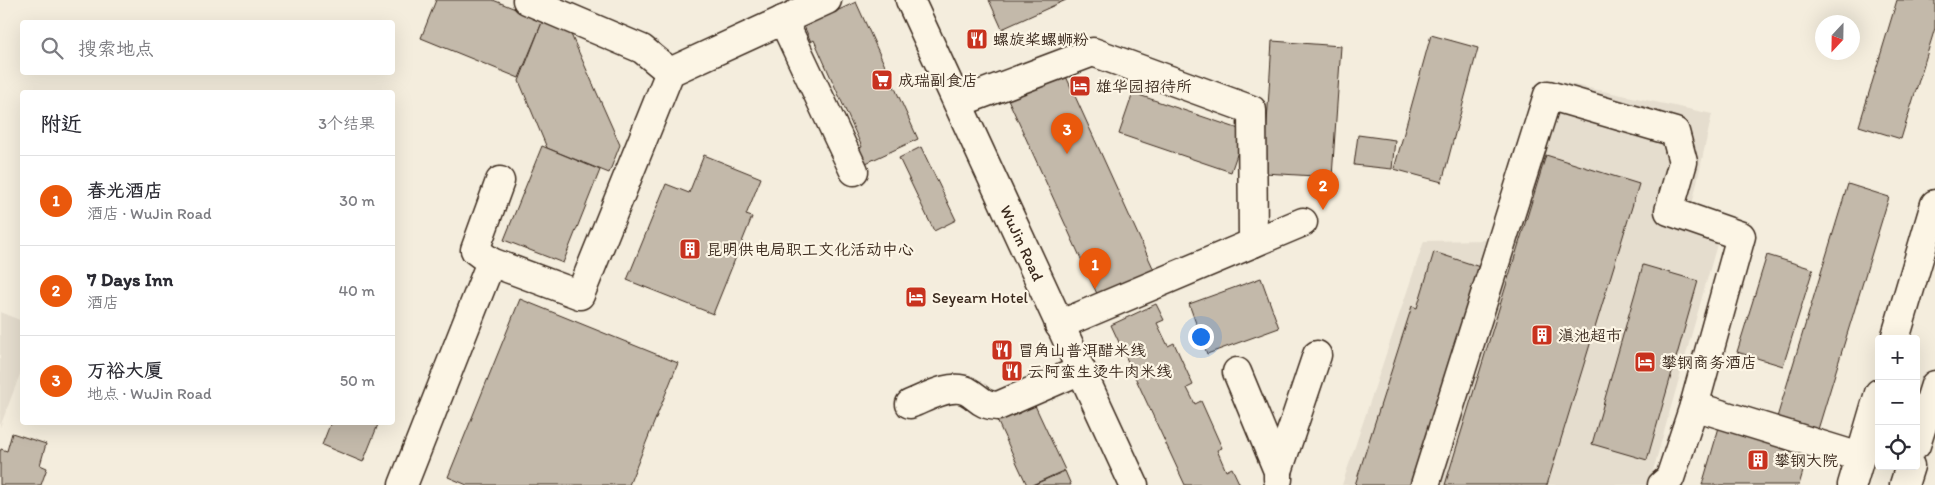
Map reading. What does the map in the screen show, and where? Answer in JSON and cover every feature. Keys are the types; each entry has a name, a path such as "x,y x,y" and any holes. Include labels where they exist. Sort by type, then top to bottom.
{"street":[{"path":"527,0 642,48 670,72"},
{"path":"500,181 475,250 491,262 580,295 670,72 827,0"},
{"name":"WuJin Road","path":"910,0 1134,485"},
{"path":"783,20 854,171"},
{"path":"958,103 1094,52 1252,110 1253,242"},
{"path":"1425,485 1548,95 1675,132 1683,162 1669,211 1741,236 1694,406 1670,478 1662,485"},
{"path":"1896,335 1935,204"},
{"path":"1060,324 1303,222"},
{"path":"403,485 491,262"},
{"path":"1278,478 1317,354"},
{"path":"910,404 952,388 966,391 985,405 998,406 1081,370"},
{"path":"1237,372 1278,478"},
{"path":"1920,432 1935,385"},
{"path":"1694,406 1860,457"},
{"path":"1852,485 1875,406"},
{"path":"1904,485 1909,470"}],"shaded area":[{"path":"1546,79 1712,114 1692,205 1725,216 1649,485 1342,485 1424,241 1488,240"},
{"path":"0,312 20,320 20,374 0,427"}],"building":[{"path":"436,0 493,0 543,20 519,78 421,38"},
{"path":"989,0 1066,0 1002,29"},
{"path":"1897,0 1935,0 1935,28 1901,139 1859,126"},
{"path":"856,2 918,139 866,163 859,148 862,147 814,40 811,42 804,26"},
{"path":"543,20 569,30 620,145 609,173 547,148 519,81"},
{"path":"1431,35 1478,48 1442,182 1394,169"},
{"path":"1272,41 1341,46 1332,177 1264,173"},
{"path":"1064,72 1154,270 1098,296 1007,97"},
{"path":"1133,93 1245,131 1231,172 1119,134"},
{"path":"1358,135 1395,140 1392,169 1354,165"},
{"path":"542,146 600,170 563,263 504,240"},
{"path":"921,147 956,220 934,231 899,158"},
{"name":"昆明供电局职工文化活动中心","path":"704,155 761,178 746,215 752,217 713,314 627,280 666,184 689,193"},
{"name":"滇池超市","path":"1546,155 1639,184 1547,485 1445,485"},
{"path":"1848,184 1889,197 1816,436 1775,424"},
{"path":"1434,252 1483,268 1413,485 1355,485 1412,306 1417,308"},
{"path":"1767,255 1813,269 1783,366 1737,352"},
{"name":"攀钢商务酒店","path":"1643,265 1698,281 1647,460 1592,444"},
{"path":"1261,278 1279,328 1207,354 1189,304"},
{"path":"520,299 678,363 629,485 467,485 448,477"},
{"path":"1156,304 1164,320 1157,323 1168,346 1174,343 1193,385 1187,388 1195,404 1201,401 1222,448 1217,450 1226,471 1232,468 1240,485 1185,485 1111,325"},
{"path":"1032,399 1065,470 1032,485 1027,485 995,416"},
{"name":"攀钢大院","path":"1720,424 1809,451 1799,485 1702,485"},
{"path":"330,425 378,425 363,462 322,445"},
{"path":"12,433 46,444 40,465 47,468 41,485 0,485 0,452 1,449 7,451"},
{"path":"1065,471 1071,485 1033,485"}],"place":[{"name":"螺旋桨螺蛳粉","path":"977,39"},
{"name":"成瑞副食店","path":"882,80"},
{"name":"雄华园招待所","path":"1080,86"},
{"name":"万裕大厦","path":"1067,154"},
{"name":"7 Days Inn","path":"1323,210"},
{"name":"昆明供电局职工文化活动中心","path":"690,249"},
{"name":"春光酒店","path":"1095,289"},
{"name":"Seyearn Hotel","path":"916,297"},
{"name":"滇池超市","path":"1542,335"},
{"name":"冒角山普洱醋米线","path":"1002,350"},
{"name":"攀钢商务酒店","path":"1645,362"},
{"name":"云阿蛮生烫牛肉米线","path":"1012,371"},
{"name":"攀钢大院","path":"1758,460"}]}
